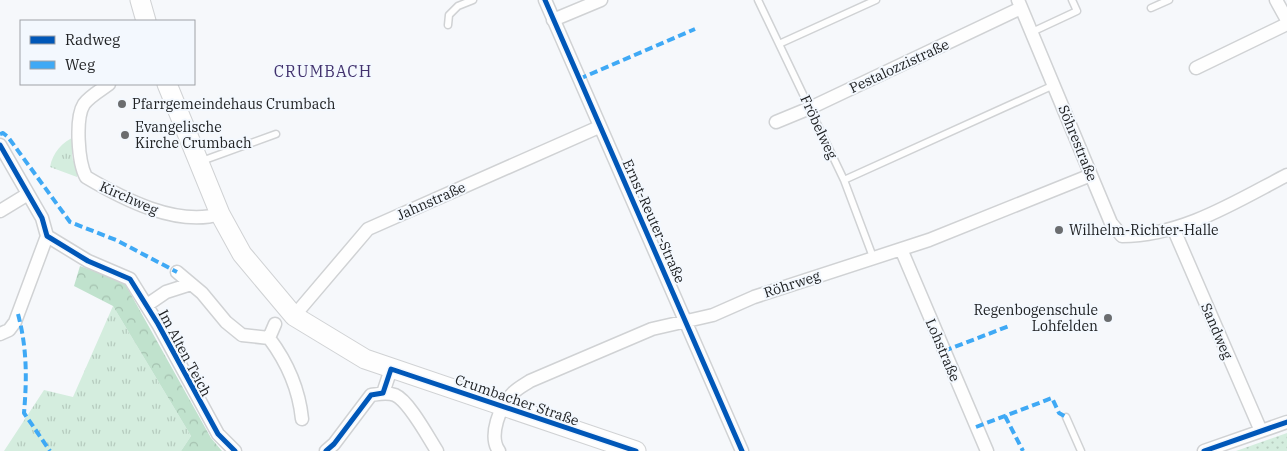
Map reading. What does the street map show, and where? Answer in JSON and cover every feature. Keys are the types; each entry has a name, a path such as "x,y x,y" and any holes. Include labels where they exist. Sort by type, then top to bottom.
{"main road":[{"path":"140,0 146,20"},
{"name":"Crumbacher Straße","path":"166,85 220,214 242,254 294,316 342,347 391,369 636,451"}],"street":[{"name":"Ernst-Reuter-Straße","path":"545,0 599,126 687,321 742,451"},
{"path":"554,20 601,0"},
{"name":"Söhrestraße","path":"1020,4 1111,222 1122,236 1146,236 1174,230"},
{"name":"Pestalozzistraße","path":"776,122 810,108 1020,4"},
{"path":"1196,68 1287,24"},
{"name":"Kirchweg","path":"108,85 85,103 80,116 78,130 86,177 166,214 204,219 220,214"},
{"name":"Jahnstraße","path":"294,316 368,229 599,126"},
{"path":"0,145 42,218 47,236 15,322 9,330 0,334"},
{"name":"Röhrweg","path":"503,407 512,393 530,381 652,329 713,315 754,297 901,249 1091,175"},
{"path":"1174,230 1287,175"},
{"path":"0,211 28,194"},
{"name":"Sandweg","path":"1174,230 1261,431"},
{"name":"Im Alten Teich","path":"47,236 88,261 130,279 147,305 218,434 236,451"},
{"name":"Lohstraße","path":"901,249 987,451"},
{"path":"177,272 202,294 226,322 242,335 269,338"},
{"path":"147,305 166,292 191,284"},
{"path":"269,338 275,324"},
{"path":"269,338 284,361 298,392 302,419"},
{"path":"383,393 391,369"},
{"path":"326,451 334,444 371,395 383,393 396,396 408,408 436,451"},
{"path":"499,451 494,444 503,407"},
{"path":"1204,451 1287,422"}],"lane":[{"path":"448,25 449,15 458,6 473,0"},
{"name":"Fröbelweg","path":"758,0 844,180 873,257"},
{"path":"778,44 876,0"},
{"path":"1032,32 1077,11 1072,0"},
{"path":"1151,8 1169,0"},
{"path":"844,180 1054,85"},
{"path":"198,162 276,134"},
{"path":"1066,417 1081,451"}],"green space":[{"path":"76,136 74,153 72,154 73,161 78,161 77,177 50,167 53,157 59,148 66,141"},
{"path":"80,266 124,282 211,438 222,451 181,451 191,436 113,306 74,286"},
{"path":"113,306 191,436 181,451 4,451 44,390 73,397"},
{"path":"1287,433 1287,451 1236,451"}],"marked path":[{"path":"579,79 695,29"},
{"path":"0,134 3,133 8,137 70,222 116,240 177,272"},
{"path":"18,314 26,363 24,413 50,451"},
{"path":"944,351 1009,326"},
{"path":"976,427 1052,398 1059,413 1066,417"},
{"path":"1005,416 1023,451"}],"cycle path":[{"path":"545,0 742,451"},
{"path":"0,145 42,218 47,236 88,261 130,279 158,324 218,434 235,451"},
{"path":"326,451 334,444 371,395 383,393 391,369 636,451"},
{"path":"1204,451 1287,422"}],"place":[{"name":"Pfarrgemeindehaus Crumbach","path":"122,104"},
{"name":"Evangelische Kirche Crumbach","path":"125,135"},
{"name":"Wilhelm-Richter-Halle","path":"1059,230"},
{"name":"Regenbogenschule Lohfelden","path":"1108,318"}],"district":[{"name":"CRUMBACH","path":"323,71"}]}
